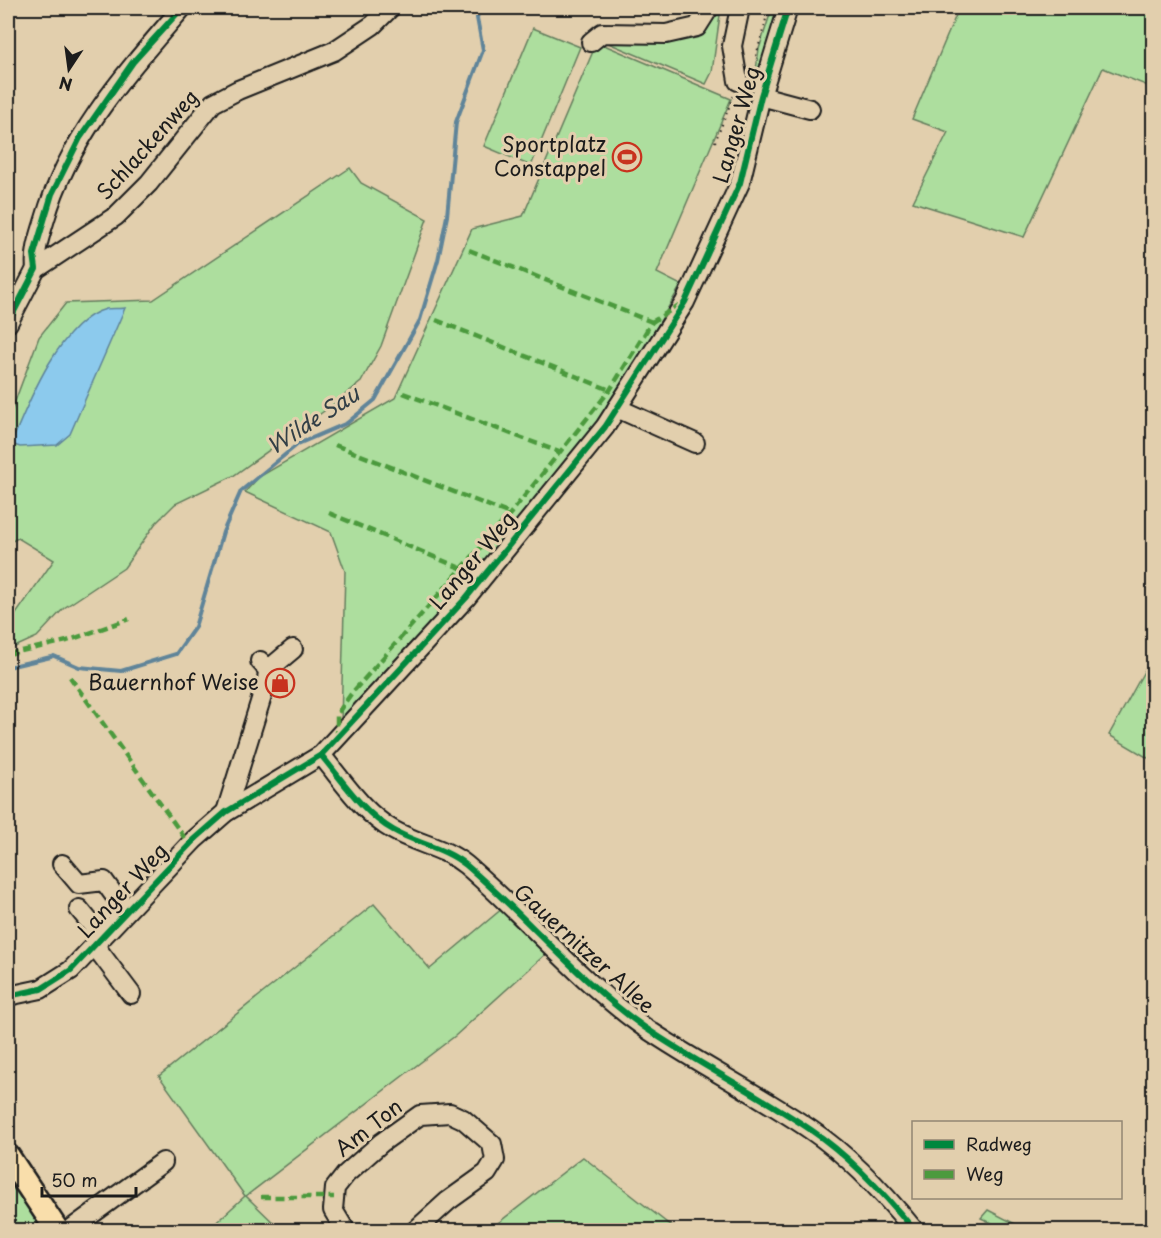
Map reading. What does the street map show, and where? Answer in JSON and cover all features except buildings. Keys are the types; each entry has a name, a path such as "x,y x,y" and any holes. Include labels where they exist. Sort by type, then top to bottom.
{"main road":[{"path":"8,1156 57,1230"}],"street":[{"path":"8,323 27,280 36,269 34,254 52,194 80,138 133,62 182,8"},
{"name":"Schlackenweg","path":"36,269 116,216 149,183 213,103 238,90 334,51 373,25 390,8"},
{"path":"591,42 602,33 666,34 697,27 710,8"},
{"path":"738,81 732,46 740,8"},
{"name":"Langer Weg","path":"8,996 30,993 53,983 71,970 189,844 226,813 321,755 466,598 605,427 685,302 735,194 746,164 761,96 788,8"},
{"path":"761,96 810,109"},
{"path":"617,408 695,443"},
{"path":"226,813 264,666 293,649"},
{"name":"Gauernitzer Allee","path":"321,755 382,824 438,847 466,865 593,984 644,1027 811,1130 848,1159 887,1197 914,1230"},
{"path":"62,864 79,884 104,881 125,910"},
{"path":"79,909 132,994"},
{"name":"Am Ton","path":"345,1230 333,1210 335,1188 346,1174 381,1143 420,1115 450,1113 463,1119 492,1144 495,1160 487,1173 448,1200 416,1230"},
{"path":"70,1230 163,1162"}],"path":[{"path":"715,142 738,81"}],"green space":[{"path":"772,8 783,8 751,105 759,49"},
{"path":"959,8 1153,8 1153,88 1103,68 1024,237 913,202 948,132 912,119"},
{"path":"720,15 712,72 706,84 601,40 662,40 712,16"},
{"path":"533,28 580,47 531,166 484,146"},
{"path":"597,42 731,99 657,273 681,285 604,419 447,613 341,723 345,571 331,532 245,492 259,477 395,398 472,229 523,216"},
{"path":"350,168 361,183 427,219 381,346 361,382 233,476 175,504 155,524 124,568 64,608 37,637 8,650 8,616 14,617 54,560 18,538 8,543 8,420 39,337 66,303 153,300"},
{"path":"1153,655 1153,761 1109,735"},
{"path":"374,904 430,969 503,908 548,952 455,1036 246,1196 281,1230 208,1230 245,1196 159,1076"},
{"path":"583,1157 676,1230 489,1230"},
{"path":"8,1182 17,1193 24,1195 49,1230 8,1230"},
{"path":"988,1210 1027,1230 1006,1230 981,1218"}],"water":[{"path":"125,308 70,434 57,445 20,447 11,444 47,366 74,330 89,317 106,309"}],"waterway":[{"name":"Wilde Sau","path":"54,656 79,667 121,671 176,654 195,627 223,532 241,491 298,444 347,423 375,400 420,320 438,260 447,216 456,122 483,50 477,18 479,8"},
{"name":"Wilde Sau","path":"8,667 51,657"}],"marked path":[{"path":"469,250 652,322"},
{"path":"337,739 337,714 351,694 510,514 610,390 652,322 679,305"},
{"path":"436,320 610,390"},
{"path":"403,393 559,452"},
{"path":"335,445 510,514"},
{"path":"329,513 463,569"},
{"path":"8,654 67,641 129,619"},
{"path":"70,677 189,844"},
{"path":"261,1197 334,1197"}],"cycle path":[{"path":"8,323 36,269 34,254 52,194 80,138 133,62 182,8"},
{"path":"8,996 41,989 71,970 194,840 226,812 321,755 466,598 605,427 685,302 740,183 761,96 788,8"},
{"path":"321,755 372,815 402,835 449,854 466,865 597,990 620,1009 664,1041 770,1104 826,1141 866,1176 914,1230"}],"place":[{"name":"Sportplatz Constappel","path":"627,157"},
{"name":"Bauernhof Weise","path":"280,683"}]}
